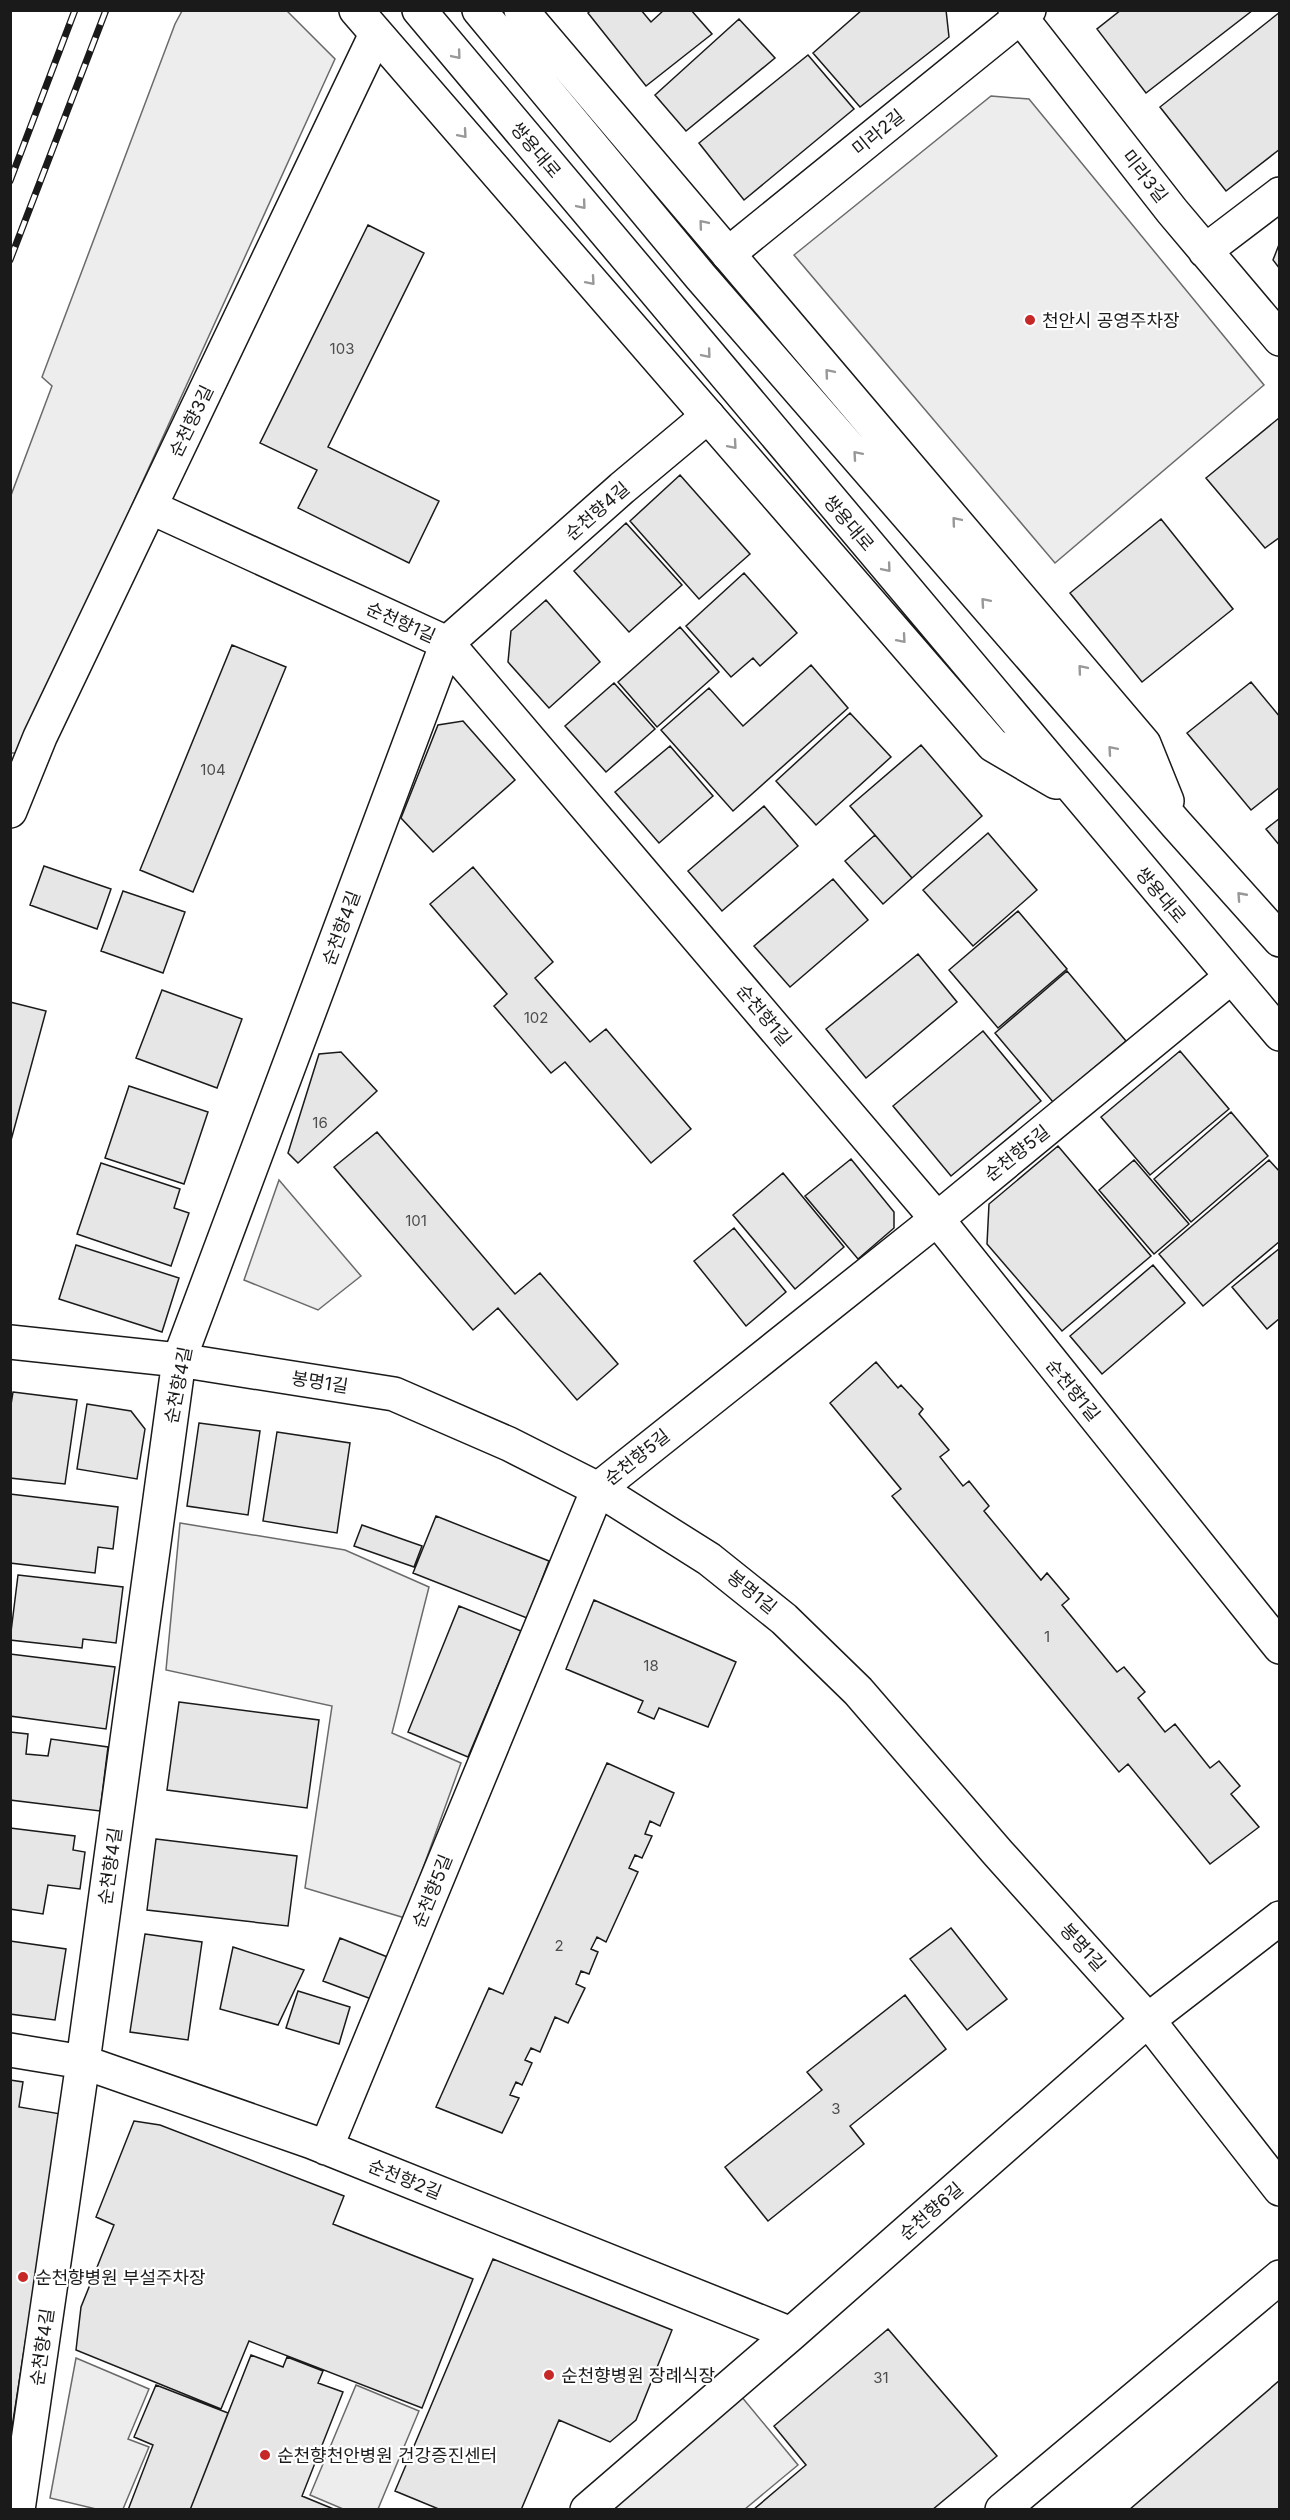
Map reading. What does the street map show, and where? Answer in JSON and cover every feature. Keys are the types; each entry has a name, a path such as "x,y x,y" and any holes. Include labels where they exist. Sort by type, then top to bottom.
{"street":[{"name":"쌍용대로","path":"419,10 1280,1034"},
{"path":"479,10 700,276 1177,825 1280,940"},
{"path":"521,10 1144,744 1177,825"},
{"name":"미라2길","path":"728,254 1021,13"},
{"name":"미라3길","path":"1021,13 1206,251 1280,339"},
{"path":"366,22 993,745 1077,795"},
{"name":"순천향3길","path":"10,811 40,737 150,507 366,22"},
{"path":"1206,251 1280,194"},
{"name":"순천향4길","path":"18,2510 83,2062 179,1360 447,643 622,488 708,416"},
{"name":"순천향1길","path":"150,507 447,643 937,1219 1280,1647"},
{"name":"순천향5길","path":"327,2148 598,1489 937,1219 1231,977"},
{"name":"봉명1길","path":"10,1342 179,1360 394,1394 509,1444 598,1489 710,1559 784,1619 858,1691 998,1853 1148,2020 1280,2189"},
{"name":"순천향6길","path":"587,2510 1148,2020 1280,1918"},
{"name":"순천향2길","path":"10,2050 83,2062 327,2148 791,2334"},
{"path":"1002,2510 1280,2277"}],"shaded area":[{"path":"182,11 287,11 335,59 19,753 11,753 10,498 52,386 42,377 175,24"},
{"name":"천안시 공영주차장","path":"991,96 1029,99 1264,385 1055,563 794,255"},
{"path":"279,1180 361,1276 318,1310 244,1280"},
{"path":"180,1523 345,1550 429,1587 392,1733 461,1763 405,1918 305,1888 332,1706 166,1670"},
{"path":"76,2358 149,2389 128,2439 149,2447 123,2509 96,2509 50,2498"},
{"path":"356,2385 419,2411 378,2509 343,2509 310,2495"},
{"path":"741,2396 798,2465 745,2509 605,2510"}],"building":[{"path":"591,10 641,10 651,22 664,10 691,10 712,34 646,86 588,13"},
{"path":"862,10 946,10 949,37 860,107 813,53"},
{"path":"1121,10 1253,10 1146,93 1097,29"},
{"path":"1280,12 1280,149 1226,191 1160,107"},
{"path":"739,19 775,58 686,131 655,95"},
{"path":"808,55 854,109 744,200 699,143"},
{"path":"368,225 424,253 328,447 439,501 409,563 298,508 317,470 260,443"},
{"path":"1280,242 1280,269 1273,260"},
{"path":"1279,418 1280,537 1265,548 1206,478"},
{"path":"680,475 750,554 699,599 630,521"},
{"path":"1161,519 1233,609 1142,682 1070,593"},
{"path":"626,523 682,585 629,632 574,571"},
{"path":"744,573 797,633 760,666 753,658 731,677 686,626"},
{"path":"546,600 600,662 549,708 508,662 511,631"},
{"path":"680,627 719,672 657,727 618,682"},
{"path":"232,645 286,667 193,892 140,870"},
{"path":"811,665 848,708 733,811 661,730 709,688 743,726"},
{"path":"1251,682 1280,717 1280,787 1251,810 1187,733"},
{"path":"614,683 655,729 606,772 565,726"},
{"path":"850,713 891,757 816,825 776,781"},
{"path":"463,721 515,780 433,852 401,818 438,725"},
{"path":"921,745 982,816 912,878 850,806"},
{"path":"670,746 713,796 659,843 615,792"},
{"path":"764,806 798,846 722,911 688,871"},
{"path":"1280,818 1280,846 1266,829"},
{"path":"988,833 1037,890 973,946 923,890"},
{"path":"875,835 912,878 883,904 845,861"},
{"path":"44,866 111,889 97,929 30,905"},
{"path":"473,867 553,962 535,978 590,1042 606,1029 691,1129 651,1163 565,1062 551,1073 494,1006 507,994 430,904"},
{"path":"833,879 868,920 790,987 754,946"},
{"path":"123,891 185,912 163,973 101,951"},
{"path":"1018,911 1067,969 998,1028 949,970"},
{"path":"918,954 957,1002 866,1078 826,1029"},
{"path":"1067,971 1126,1041 1053,1102 995,1033"},
{"path":"162,990 242,1019 217,1088 136,1058"},
{"path":"10,1002 46,1011 10,1144"},
{"path":"983,1031 1041,1101 951,1176 893,1106"},
{"path":"1180,1051 1229,1109 1150,1175 1101,1117"},
{"path":"341,1052 377,1091 298,1163 288,1153 319,1054"},
{"path":"129,1086 208,1112 184,1184 105,1158"},
{"path":"1231,1112 1268,1156 1191,1222 1154,1179"},
{"path":"377,1132 515,1294 540,1273 618,1364 577,1400 498,1308 473,1330 334,1167"},
{"path":"1058,1146 1151,1256 1062,1331 987,1244 989,1204"},
{"path":"851,1159 894,1212 894,1228 858,1259 805,1196"},
{"path":"1134,1160 1189,1224 1154,1254 1099,1190"},
{"path":"1269,1160 1280,1172 1280,1241 1203,1306 1159,1254"},
{"path":"101,1163 180,1189 174,1208 189,1213 171,1266 77,1234"},
{"path":"783,1173 844,1247 795,1289 733,1215"},
{"path":"734,1228 786,1292 746,1326 694,1261"},
{"path":"76,1245 179,1278 162,1332 59,1299"},
{"path":"1280,1248 1280,1318 1267,1329 1232,1287"},
{"path":"1153,1265 1185,1303 1102,1374 1070,1336"},
{"path":"876,1362 898,1388 901,1385 923,1409 919,1414 949,1450 940,1457 963,1486 969,1481 989,1506 984,1511 1041,1580 1047,1573 1069,1599 1062,1605 1117,1672 1124,1667 1145,1692 1138,1698 1165,1732 1175,1724 1210,1768 1219,1761 1240,1786 1231,1794 1259,1827 1210,1864 1128,1764 1119,1772 892,1496 901,1489 830,1403"},
{"path":"13,1392 77,1400 65,1484 10,1478 10,1411"},
{"path":"87,1404 131,1411 145,1429 137,1479 77,1469"},
{"path":"199,1423 260,1431 248,1515 187,1506"},
{"path":"277,1432 350,1443 337,1533 263,1521"},
{"path":"10,1494 118,1507 113,1549 98,1547 95,1573 10,1563"},
{"path":"436,1516 549,1561 527,1618 413,1573"},
{"path":"362,1525 422,1546 414,1567 354,1546"},
{"path":"18,1575 123,1587 116,1643 83,1639 82,1648 10,1640"},
{"path":"594,1600 736,1662 708,1727 659,1708 654,1719 638,1712 643,1701 566,1669"},
{"path":"459,1606 521,1631 468,1757 408,1732"},
{"path":"10,1654 115,1667 106,1729 10,1716"},
{"path":"179,1702 319,1720 307,1808 167,1790"},
{"path":"10,1732 28,1734 26,1754 48,1756 51,1739 108,1747 100,1811 10,1800"},
{"path":"607,1763 674,1793 660,1826 650,1821 645,1834 652,1836 642,1858 635,1855 629,1868 638,1872 606,1942 597,1937 591,1949 598,1952 589,1974 581,1971 576,1984 585,1988 568,2023 555,2017 540,2052 531,2048 525,2060 532,2063 522,2085 516,2082 510,2095 519,2098 502,2133 436,2107 489,1988 503,1994"},
{"path":"10,1828 75,1836 73,1850 85,1852 80,1889 48,1885 43,1914 10,1909"},
{"path":"156,1839 297,1856 288,1926 147,1910"},
{"path":"951,1928 1007,1999 967,2030 910,1959"},
{"path":"145,1934 202,1942 188,2040 130,2032"},
{"path":"340,1938 390,1958 374,2000 323,1981"},
{"path":"10,1941 66,1949 55,2020 10,2014"},
{"path":"233,1947 304,1970 278,2025 220,2009"},
{"path":"298,1991 350,2007 339,2044 286,2028"},
{"path":"905,1995 946,2049 850,2126 864,2144 768,2221 725,2167 822,2090 807,2072"},
{"name":"순천향병원 부설주차장","path":"10,2080 23,2082 19,2107 61,2114 10,2440"},
{"path":"134,2121 160,2125 344,2196 333,2224 473,2279 422,2408 249,2341 221,2409 76,2350 81,2307 114,2225 96,2217"},
{"name":"순천향병원 장례식장","path":"493,2259 672,2330 636,2420 610,2442 559,2420 521,2510 441,2510 395,2491"},
{"path":"888,2329 997,2456 932,2510 753,2510 806,2465 774,2426"},
{"name":"순천향천안병원 건강증진센터","path":"251,2355 283,2367 287,2357 323,2371 318,2383 343,2392 302,2496 336,2510 190,2510"},
{"path":"1280,2380 1280,2510 1129,2510"},
{"path":"156,2385 228,2413 190,2510 128,2510 153,2445 134,2437"}],"railway":[{"path":"10,181 75,10"},
{"path":"10,260 106,10"}],"place":[{"name":"천안시 공영주차장","path":"1030,320"},
{"name":"순천향병원 부설주차장","path":"23,2277"},
{"name":"순천향병원 장례식장","path":"549,2375"},
{"name":"순천향천안병원 건강증진센터","path":"265,2455"}]}
